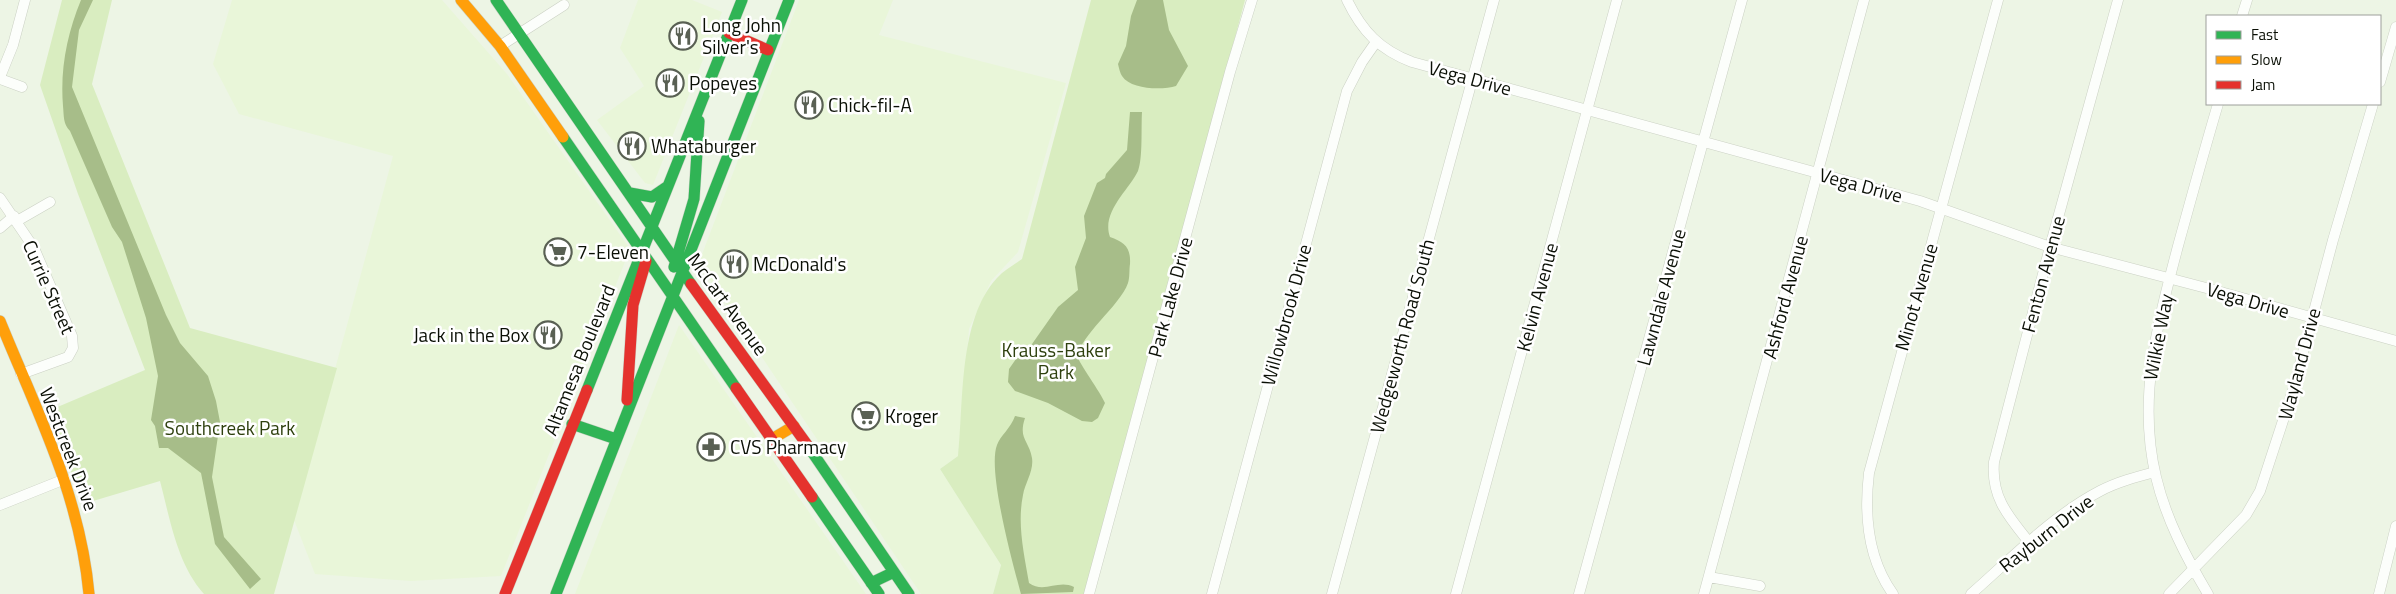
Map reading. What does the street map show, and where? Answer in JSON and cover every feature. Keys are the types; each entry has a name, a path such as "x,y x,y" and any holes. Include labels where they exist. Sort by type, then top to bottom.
{"main road":[{"name":"McCart Avenue","path":"461,0 500,46 879,594"},
{"name":"McCart Avenue","path":"496,0 679,266 794,426 909,594"},
{"path":"627,413 633,305 652,226 742,0"},
{"path":"679,266 789,0"},
{"path":"729,33 768,50"},
{"path":"556,594 673,295 694,199 699,110"},
{"path":"630,193 652,196 669,185"},
{"name":"Altamesa Boulevard","path":"505,594 572,424 644,255"},
{"name":"Westcreek Drive","path":"0,321 65,479 79,519 90,594"},
{"path":"572,424 616,440"},
{"path":"772,439 794,426"},
{"path":"871,583 894,572"}],"street":[{"path":"22,87 0,78 13,45 25,0"},
{"name":"Park Lake Drive","path":"1090,594 1230,72 1252,0"},
{"name":"Vega Drive","path":"1347,0 1363,28 1376,42 1394,55 1472,79 1941,208 2050,248 2396,341"},
{"name":"Wedgeworth Road South","path":"1332,594 1494,0"},
{"name":"Kelvin Avenue","path":"1456,594 1617,0"},
{"name":"Lawndale Avenue","path":"1579,594 1742,0"},
{"name":"Ashford Avenue","path":"1704,594 1864,0"},
{"name":"Minot Avenue","path":"1893,594 1880,571 1874,555 1866,519 1867,492 1875,449 1998,0"},
{"name":"Fenton Avenue","path":"2029,542 2007,515 1994,485 1993,474 2000,433 2118,0"},
{"path":"2242,15 2247,0"},
{"path":"500,46 564,5"},
{"path":"2381,79 2396,27"},
{"name":"Willowbrook Drive","path":"1212,594 1347,91 1362,62 1376,42"},
{"name":"Wilkie Way","path":"2208,594 2170,524 2155,472 2148,424 2148,384 2170,279 2218,105"},
{"name":"Wayland Drive","path":"2169,594 2246,515 2260,491 2294,390 2312,318 2373,105"},
{"path":"1,203 16,219 50,202"},
{"name":"Currie Street","path":"0,228 16,219 34,248 72,336 73,348 68,357 21,374"},
{"name":"Rayburn Drive","path":"1971,594 2029,542 2067,512 2102,490 2155,472"},
{"path":"0,505 65,479"},
{"path":"2379,594 2396,526"},
{"path":"1709,577 1760,586"}],"shaded area":[{"path":"81,0 93,0 79,30 72,87 166,315 180,343 208,376 220,422 212,477 224,537 261,579 250,589 215,544 201,473 168,448 159,448 155,426 151,420 158,376 146,318 122,242 112,227 65,123 62,92 64,65 68,39"},
{"path":"232,0 442,0 507,74 630,249 501,576 411,581 315,574 294,520 393,156 239,114 213,64"},
{"path":"638,0 692,0 722,12 653,185 645,183 597,120 644,86 620,48"},
{"path":"799,0 893,0 879,35 1066,83 1018,252 991,281 969,329 958,456 940,469 1001,565 993,594 921,594 702,268 701,257"},
{"path":"1137,0 1163,0 1169,30 1188,66 1176,86 1148,88 1132,84 1122,76 1118,64 1126,46 1131,16"},
{"path":"1130,112 1142,112 1140,165 1134,178 1117,202 1109,219 1108,228 1110,237 1123,243 1128,249 1130,258 1129,278 1124,292 1092,330 1080,349 1078,357 1105,403 1098,418 1092,422 1082,421 1048,403 1015,391 1008,382 1009,369 1016,359 1025,354 1058,307 1078,290 1075,267 1086,238 1084,216 1097,183 1105,178 1106,174 1127,150"},
{"path":"679,325 866,594 575,594"},
{"path":"1015,416 1025,418 1023,435 1032,458 1032,468 1021,506 1022,539 1029,583 1040,587 1068,585 1074,587 1073,592 1021,594 1002,518 995,475 997,445"}],"green space":[{"name":"Southcreek Park","path":"62,0 112,0 92,84 190,328 337,368 274,594 204,594 187,569 181,555 171,526 160,481 83,504 48,411 145,370 78,194 40,85"},
{"name":"Krauss-Baker Park","path":"1091,0 1245,0 1086,594 993,594 1001,565 940,469 958,456 965,363 975,316 984,295 997,278 1022,259"}],"traffic: fast":[{"path":"496,0 691,284"},
{"path":"587,390 742,0"},
{"path":"556,594 789,0"},
{"path":"674,267 694,199 699,121"},
{"path":"563,137 736,388"},
{"path":"630,193 652,197 668,186"},
{"path":"572,424 616,439"},
{"path":"808,446 909,594"},
{"path":"812,497 879,594"},
{"path":"871,583 894,572"}],"traffic: slow":[{"path":"461,0 500,46 563,137"},
{"path":"0,321 42,421 67,488 84,558 89,594"},
{"path":"772,439 794,426"}],"traffic: jam":[{"path":"729,33 768,50"},
{"path":"627,400 633,305 646,261"},
{"path":"691,284 808,446"},
{"path":"736,388 812,497"},
{"path":"505,594 587,390"}],"place":[{"name":"Long John Silver's","path":"683,36"},
{"name":"Popeyes","path":"670,83"},
{"name":"Chick-fil-A","path":"809,105"},
{"name":"Whataburger","path":"632,146"},
{"name":"7-Eleven","path":"558,252"},
{"name":"McDonald's","path":"734,264"},
{"name":"Jack in the Box","path":"548,335"},
{"name":"Kroger","path":"866,416"},
{"name":"CVS Pharmacy","path":"711,447"}]}
